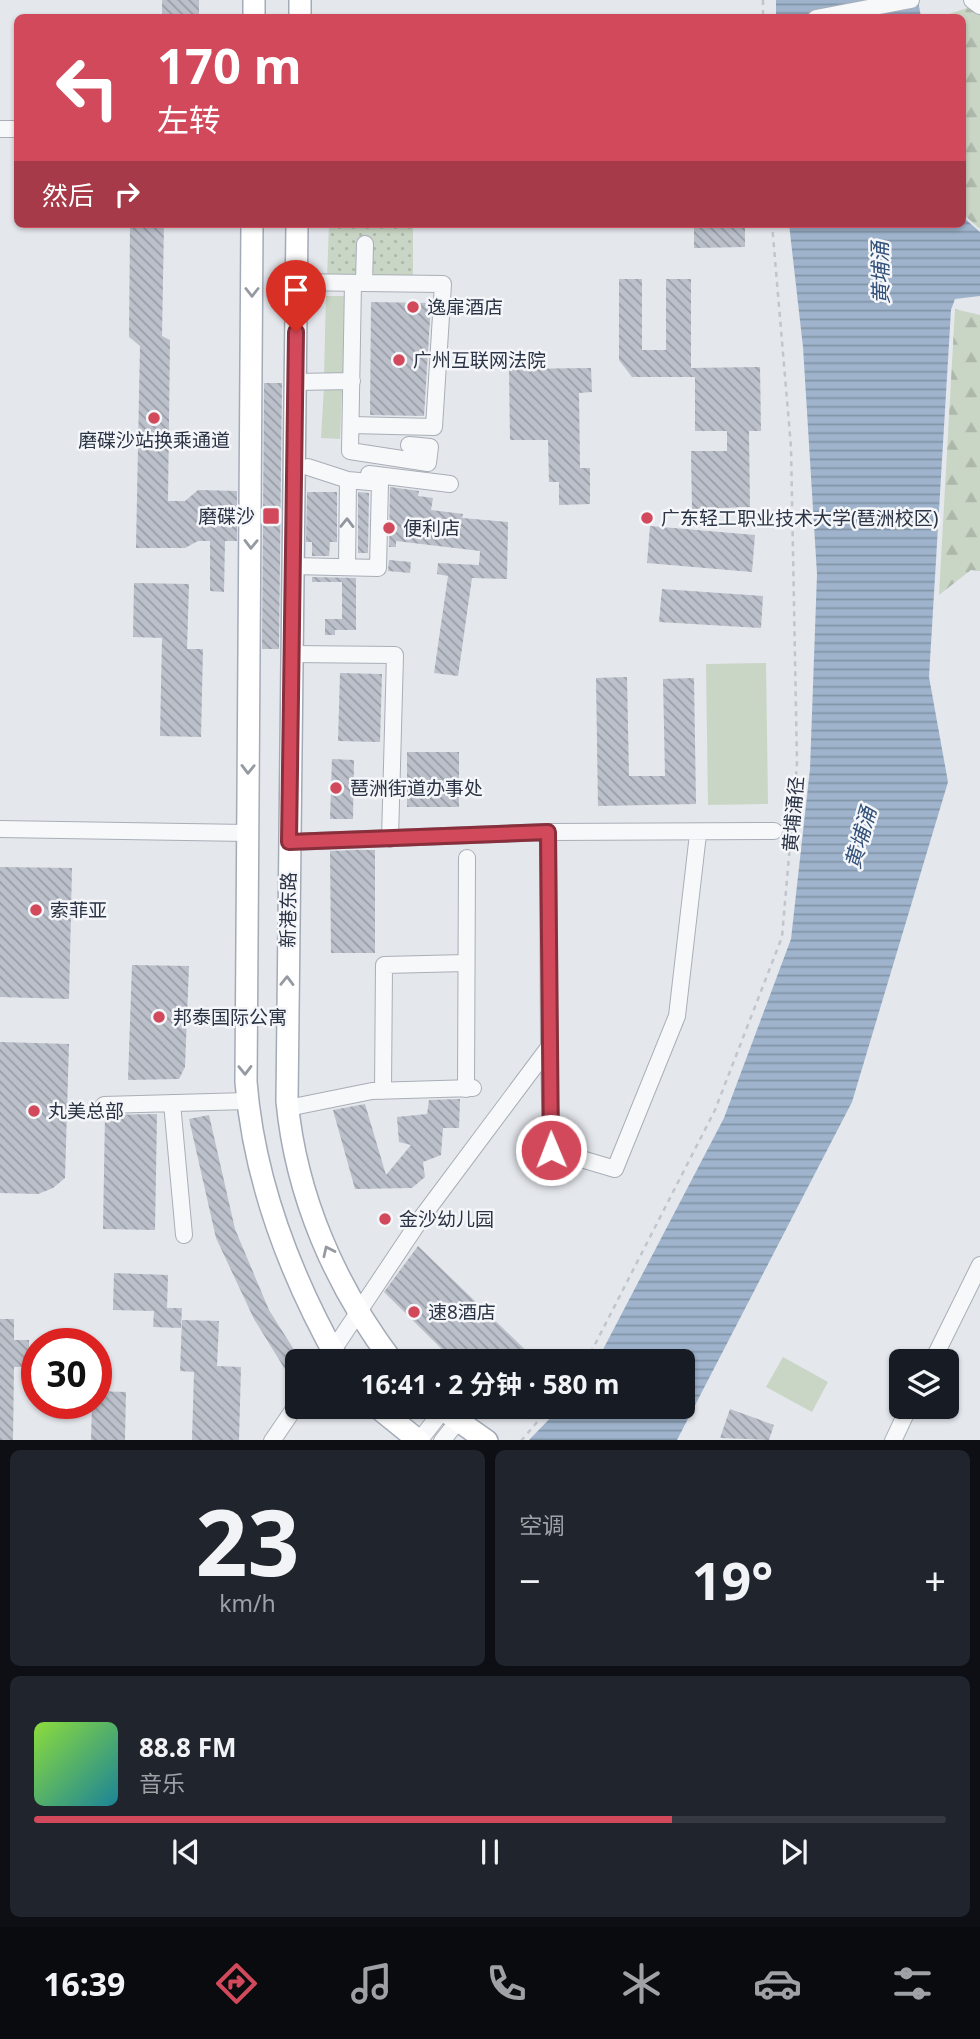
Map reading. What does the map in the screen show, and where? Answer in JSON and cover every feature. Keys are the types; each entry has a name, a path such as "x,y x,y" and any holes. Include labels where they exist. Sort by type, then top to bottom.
{"main road":[{"path":"252,228 247,1101 253,1143 269,1206 328,1349"},
{"name":"新港东路","path":"297,228 295,382 301,466 293,566 291,654 288,1108 296,1163 312,1215 328,1253 360,1312 384,1349"},
{"path":"392,1419 419,1440"},
{"path":"456,1419 484,1438"}],"street":[{"path":"837,14 911,0"},
{"path":"972,0 980,6"},
{"path":"365,244 359,283 350,451 428,463 430,447 409,445"},
{"path":"296,282 443,284 434,426 351,425"},
{"path":"295,382 352,382"},
{"path":"293,566 378,568 380,483 348,480 301,466"},
{"path":"301,466 450,484"},
{"path":"346,567 348,480"},
{"path":"291,654 396,655 390,839"},
{"path":"0,829 247,833"},
{"path":"289,842 548,832 698,834 774,831"},
{"path":"548,832 551,1150 615,1169 677,1016 698,834"},
{"path":"288,1108 383,1091 469,1088 467,858"},
{"path":"383,1091 384,965 466,963"},
{"path":"337,1349 422,1217 549,1048"},
{"path":"104,1105 247,1101"},
{"path":"172,1103 184,1235"},
{"path":"938,1349 980,1265"},
{"path":"272,1440 287,1419"},
{"path":"419,1440 441,1419"},
{"path":"442,1440 446,1419"},
{"path":"892,1440 903,1419"}],"path":[{"name":"黄埔涌径","path":"593,1349 715,1110 782,937 797,763 791,447 772,228"},
{"path":"521,1440 539,1419"}],"green space":[{"path":"967,8 980,13 980,229 966,217 966,14 949,14"},
{"path":"329,228 413,228 413,281 327,280"},
{"path":"326,296 344,296 343,376 324,375"},
{"path":"955,309 980,315 980,571 971,570 939,595"},
{"path":"324,387 342,388 340,439 321,438"},
{"path":"766,663 768,804 708,805 706,664"},
{"path":"783,1357 828,1382 812,1412 766,1387"}],"water":[{"path":"776,0 918,0 920,14 776,14"},
{"name":"黄埔涌","path":"966,220 980,232 980,296 955,299 951,310 929,677 948,782 852,1102 695,1405 695,1349 603,1349 724,1118 791,939 810,769 817,574 803,347 789,228 966,228"},
{"path":"549,1419 688,1419 677,1440 529,1440"}],"building":[{"path":"162,0 199,0 199,14 162,14"},
{"name":"磨碟沙站换乘通道","path":"130,228 164,228 162,336 170,340 168,501 185,501 198,490 237,491 237,541 225,541 224,592 210,591 210,541 198,541 185,548 136,548 140,346 129,337"},
{"path":"694,228 745,228 745,247 694,248"},
{"path":"619,279 642,279 642,350 666,350 666,279 691,279 691,368 760,367 761,431 749,431 750,507 692,509 691,451 727,451 727,431 695,431 695,377 632,377 619,360"},
{"path":"371,302 431,303 424,416 370,415"},
{"path":"591,368 592,392 579,393 580,468 590,468 590,504 559,505 559,482 549,482 548,440 510,440 509,369"},
{"path":"264,383 282,383 279,649 262,649"},
{"path":"390,487 419,491 418,496 433,498 431,510 463,514 462,518 508,522 507,579 472,578 458,676 434,673 448,576 437,574 438,563 479,565 480,551 396,541 396,547 389,547"},
{"path":"307,492 337,492 337,542 330,542 329,556 312,556 312,542 306,542"},
{"path":"358,492 369,493 368,553 358,553"},
{"path":"650,526 755,535 752,572 647,563"},
{"path":"389,560 411,562 410,573 388,571"},
{"path":"312,577 356,578 356,630 335,630 335,635 325,635 325,619 342,619 342,582 312,582"},
{"path":"134,583 189,584 187,649 203,649 201,737 160,736 162,638 133,637"},
{"path":"662,589 763,596 761,628 659,622"},
{"path":"340,673 382,674 380,742 338,741"},
{"path":"627,677 629,776 665,776 663,679 694,678 696,804 598,806 596,678"},
{"path":"407,752 459,752 459,807 407,807"},
{"path":"332,759 354,760 353,819 330,819"},
{"path":"375,850 375,953 331,953 330,851"},
{"name":"索菲亚","path":"0,867 72,868 69,999 0,997"},
{"name":"邦泰国际公寓","path":"132,965 189,966 185,1067 179,1079 128,1080"},
{"name":"丸美总部","path":"0,1042 69,1044 65,1178 53,1188 38,1194 0,1193"},
{"path":"460,1099 459,1128 443,1128 441,1155 423,1162 425,1177 412,1188 355,1189 333,1110 365,1104 386,1175 411,1145 399,1142 397,1117 427,1114 429,1100"},
{"path":"157,1114 155,1230 103,1229 105,1115"},
{"path":"209,1115 235,1229 269,1310 294,1349 285,1349 285,1369 254,1319 216,1238 189,1119"},
{"path":"418,1246 525,1349 442,1349 384,1292"},
{"path":"114,1273 168,1275 167,1308 182,1308 181,1328 153,1327 154,1311 113,1310"},
{"path":"0,1319 14,1319 14,1340 21,1340 21,1367 14,1367 13,1440 0,1440"},
{"path":"182,1320 219,1321 217,1366 241,1367 239,1440 192,1440 194,1372 180,1371"},
{"path":"112,1392 126,1392 125,1440 91,1440 92,1419 112,1419"},
{"path":"730,1409 774,1425 769,1440 720,1438"}],"place":[{"name":"逸扉酒店","path":"413,307"},
{"name":"广州互联网法院","path":"399,360"},
{"name":"磨碟沙站换乘通道","path":"154,418"},
{"name":"磨碟沙","path":"271,516"},
{"name":"广东轻工职业技术大学(琶洲校区)","path":"647,518"},
{"name":"便利店","path":"389,528"},
{"name":"琶洲街道办事处","path":"336,788"},
{"name":"索菲亚","path":"36,910"},
{"name":"邦泰国际公寓","path":"159,1017"},
{"name":"丸美总部","path":"34,1111"},
{"name":"金沙幼儿园","path":"385,1219"},
{"name":"速8酒店","path":"414,1312"}],"route":[{"path":"296,332 289,842 548,832 551,1150"}]}
